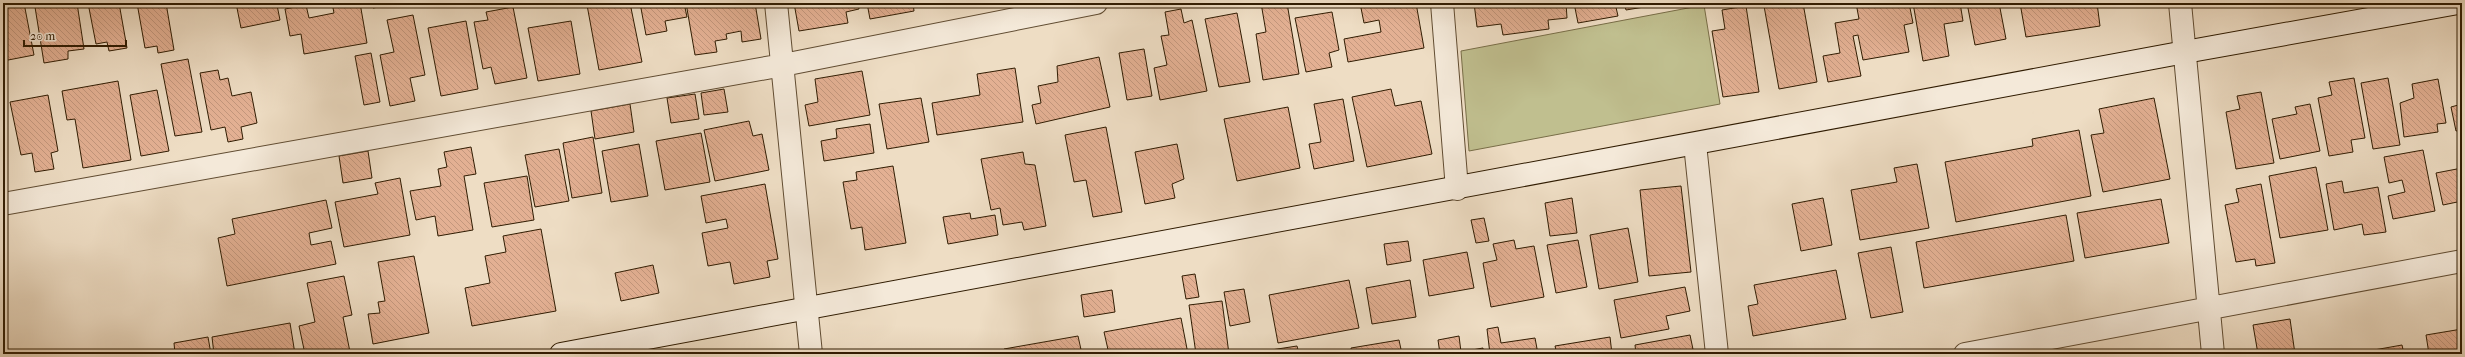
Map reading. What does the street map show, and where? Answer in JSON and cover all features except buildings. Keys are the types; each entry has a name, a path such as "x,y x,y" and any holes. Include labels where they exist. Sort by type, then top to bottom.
{"street":[{"path":"776,3 811,354"},
{"path":"3,204 783,65 1096,3"},
{"path":"1442,3 1457,189"},
{"path":"2180,3 2213,354"},
{"path":"561,354 1457,189 2184,52 2458,3"},
{"path":"1695,144 1717,354"},
{"path":"1965,354 2208,310 2462,261"}],"shaded area":[{"path":"1704,5 1720,104 1469,151 1461,51"}]}
